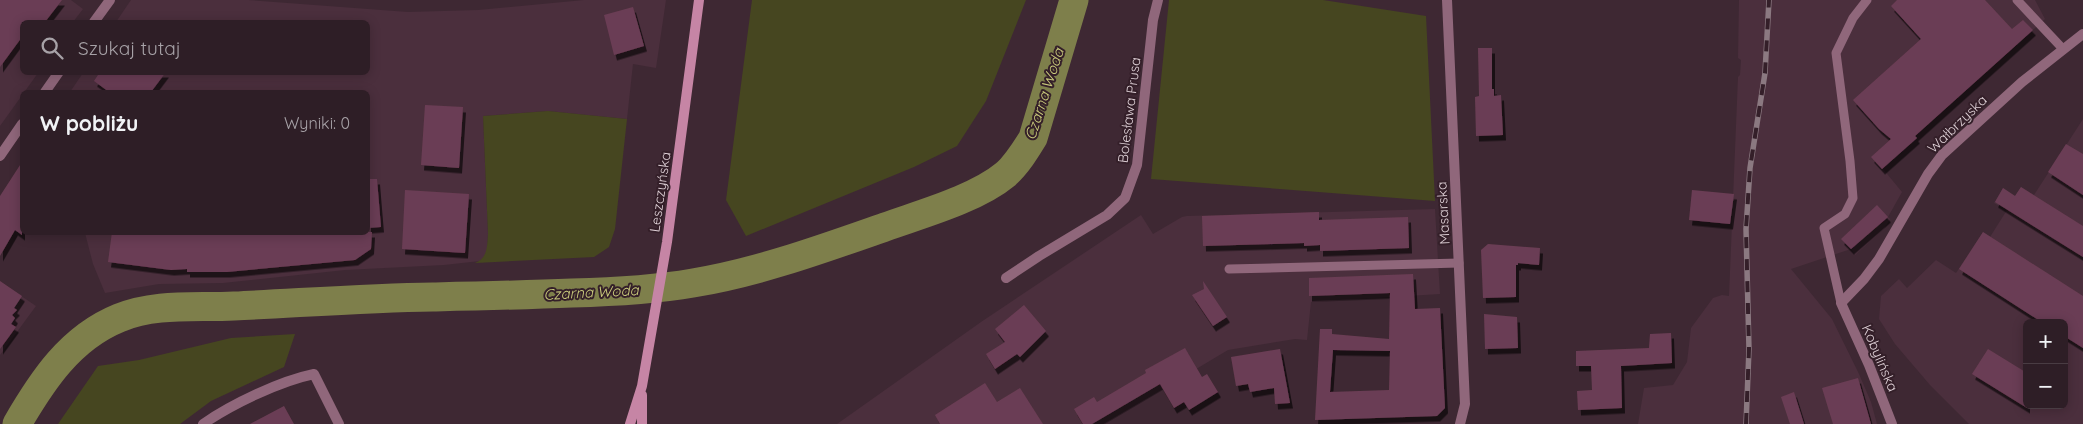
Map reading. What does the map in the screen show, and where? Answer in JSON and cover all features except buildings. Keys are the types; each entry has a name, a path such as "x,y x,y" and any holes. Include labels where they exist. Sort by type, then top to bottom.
{"main road":[{"name":"Leszczyńska","path":"630,424 642,386 667,242 700,0"},
{"name":"Leszczyńska","path":"642,386 642,424"}],"street":[{"path":"95,20 110,0"},
{"name":"Bolesława Prusa","path":"1006,278 1110,213 1119,205 1127,193 1137,165 1140,147 1153,20 1158,0"},
{"name":"Masarska","path":"1447,0 1465,404 1460,424"},
{"name":"Wałbrzyska","path":"1841,303 1864,279 1879,259 1928,174 1942,155 2022,82 2083,34"},
{"path":"46,90 57,75"},
{"path":"0,156 20,127"},
{"name":"Kobylińska","path":"1841,303 1869,365 1892,424"},
{"path":"203,424 223,411 276,386 314,374 339,424"}],"lane":[{"path":"1841,303 1824,228 1846,214 1852,198 1850,161 1836,53 1853,18 1867,0"},
{"path":"2016,0 2063,49"},
{"path":"1229,270 1459,263"}],"shaded area":[{"path":"0,0 71,0 83,9 75,20 20,20 20,75 37,75 26,90 20,90 20,98 0,126"},
{"path":"131,0 248,0 408,12 478,10 584,0 666,0 656,68 633,64 627,119 548,111 483,116 488,234 487,254 480,261 444,265 345,270 223,283 159,284 105,293 93,264 86,235 370,235 370,90 71,90 82,75 370,75 370,20 117,20"},
{"path":"752,0 1026,0 986,101 957,146 914,167 746,236 726,200"},
{"path":"1169,0 1323,0 1426,16 1435,201 1151,179"},
{"path":"1739,0 2035,0 2045,19 1915,136 1917,138 1883,169 1902,192 1888,217 1890,219 1884,229 1855,255 1851,249 1791,269 1832,319 1871,402 1877,424 1638,424 1644,388 1673,385 1687,362 1691,328 1713,298 1722,295 1729,296 1738,77 1740,75 1741,60 1738,58"},
{"path":"548,111 627,119 615,229 609,247 594,257 475,263 485,255 488,234 483,116"},
{"path":"2083,119 2083,424 1969,424 1930,385 1895,344 1879,319 1881,296 1899,279 1907,288 1936,260 1956,273 1983,232 1990,237 2007,210 1994,203 2003,188 2015,196 2021,187 2034,195"},
{"path":"1435,209 1440,294 1311,302 1307,340 1295,339 1228,350 1104,424 837,424 981,322 1141,215 1153,234 1187,216"},
{"path":"2,283 36,306 0,355 0,288"},
{"path":"295,334 284,367 211,401 180,424 58,424 98,366 139,360 231,338"}],"waterway":[{"name":"Czarna Woda","path":"17,424 47,377 72,349 102,327 133,313 175,307 648,289 742,273 790,259 948,205 994,183 1006,174 1017,162 1033,138 1074,0"}],"railway":[{"path":"1746,424 1749,349 1746,229 1750,168 1765,73 1769,0"}]}
